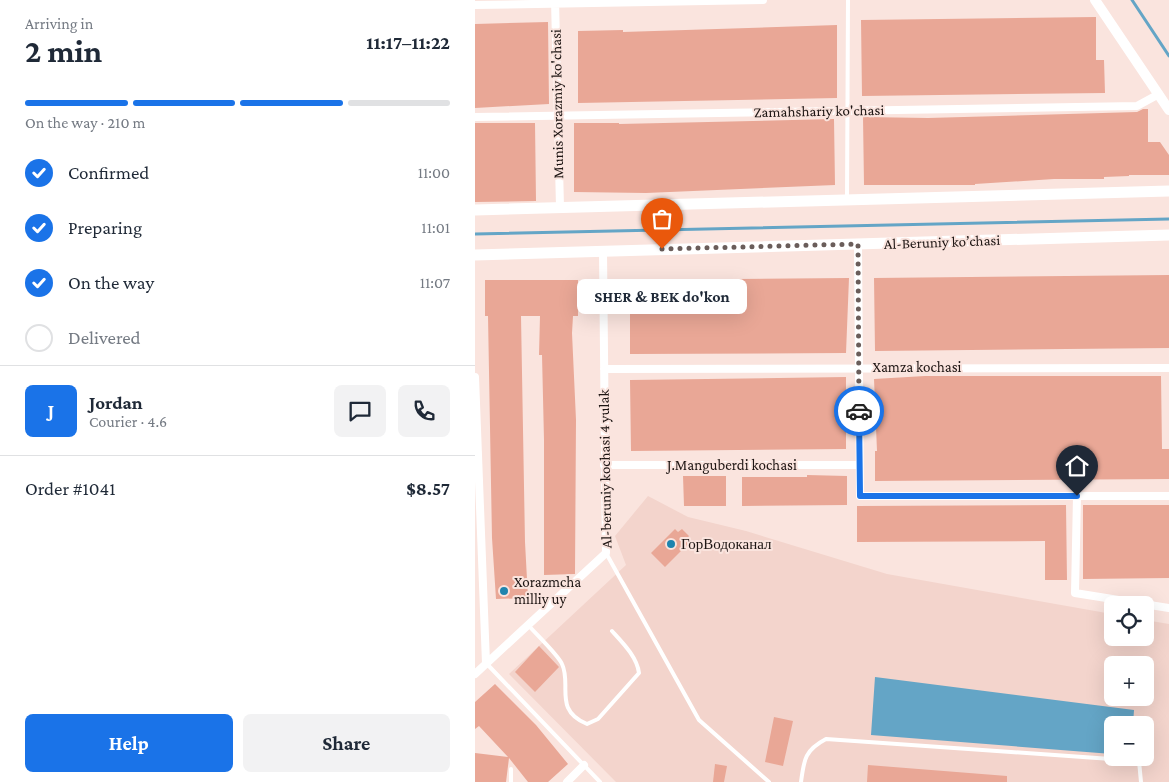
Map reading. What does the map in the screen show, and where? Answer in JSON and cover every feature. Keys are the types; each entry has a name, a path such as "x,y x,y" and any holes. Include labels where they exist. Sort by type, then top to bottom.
{"main road":[{"path":"475,210 1169,191"},
{"name":"Al-Beruniy ko’chasi","path":"475,255 1169,235"}],"street":[{"path":"475,5 555,2 763,0"},
{"path":"1095,0 1169,110"},
{"name":"Munis Xorazmiy ko'chasi","path":"555,2 560,207"},
{"name":"Zamahshariy ko'chasi","path":"475,117 1137,106 1159,94"},
{"path":"858,244 860,496 1169,496"},
{"name":"Al-beruniy kochasi 4 yulak","path":"603,251 606,553"},
{"name":"Xamza kochasi","path":"604,369 859,367 1169,368"},
{"path":"475,377 486,663"},
{"name":"J.Manguberdi kochasi","path":"604,466 859,465"},
{"path":"1077,496 1075,594 1169,608"},
{"path":"475,674 606,553"},
{"path":"567,782 584,765"}],"lane":[{"path":"847,200 848,0"},
{"name":"Al-beruniy kochasi 4 yulak","path":"606,553 699,720 769,782"},
{"path":"529,626 562,664 564,698 577,720 587,724 597,719 639,673 638,666 627,648 612,631"},
{"path":"486,663 600,782"},
{"path":"801,782 803,762 812,746 826,739 1139,762 1141,782"},
{"path":"511,768 511,782"}],"shaded area":[{"path":"648,496 688,517 746,531 887,574 1104,613 1104,646 1154,646 1154,622 1169,624 1169,782 616,782 509,674 626,565 615,536"}],"water":[{"path":"875,677 1134,710 1134,716 1104,716 1104,753 871,735"}],"building":[{"path":"1096,17 1096,60 1104,60 1105,93 862,96 861,20"},
{"path":"548,22 549,104 475,108 475,24"},
{"path":"837,25 837,98 578,103 578,31 623,30 623,32"},
{"path":"1148,109 1148,142 1160,142 1169,155 1169,175 1129,175 1104,177 1104,179 1054,179 975,185 864,185 863,117 928,118 1137,112"},
{"path":"834,119 835,185 646,193 574,192 574,123 619,124"},
{"path":"475,123 535,123 536,201 475,202"},
{"path":"1169,275 1169,348 875,351 874,278"},
{"path":"849,278 846,353 630,354 630,280"},
{"path":"485,280 578,280 578,316 573,316 572,333 576,420 575,574 544,575 544,440 542,355 539,355 540,316 521,316 525,542 528,598 496,599 492,538 488,316 485,316"},
{"path":"925,376 1161,376 1162,449 1169,449 1169,479 875,481 875,451 877,451 874,379"},
{"path":"846,377 846,449 631,451 630,380"},
{"path":"807,475 847,476 847,505 742,506 742,477 807,477"},
{"path":"683,476 726,476 726,506 684,506"},
{"path":"1066,505 1067,580 1045,580 1045,541 857,542 857,506"},
{"path":"1083,505 1169,505 1169,578 1083,579"},
{"path":"675,529 678,532 682,529 689,536 686,540 689,543 665,567 651,553"},
{"path":"539,646 559,667 535,692 515,672"},
{"path":"495,684 536,725 568,764 548,782 528,782 509,758 506,782 475,782 475,753 508,757 479,726 475,729 475,702"},
{"path":"774,717 793,721 783,766 765,762"},
{"path":"715,764 727,766 724,782 713,782"},
{"path":"868,765 1007,776 1007,782 867,782"}],"waterway":[{"path":"1132,0 1169,56"},
{"path":"475,234 1169,219"}],"way so far":[{"path":"662,249 858,244 859,411"}],"place":[{"name":"SHER & BEK do'kon","path":"662,249"},
{"name":"ГорВодоканал","path":"671,544"},
{"name":"Xorazmcha milliy uy","path":"504,591"}],"route":[{"path":"859,411 860,496 1077,496"}]}
